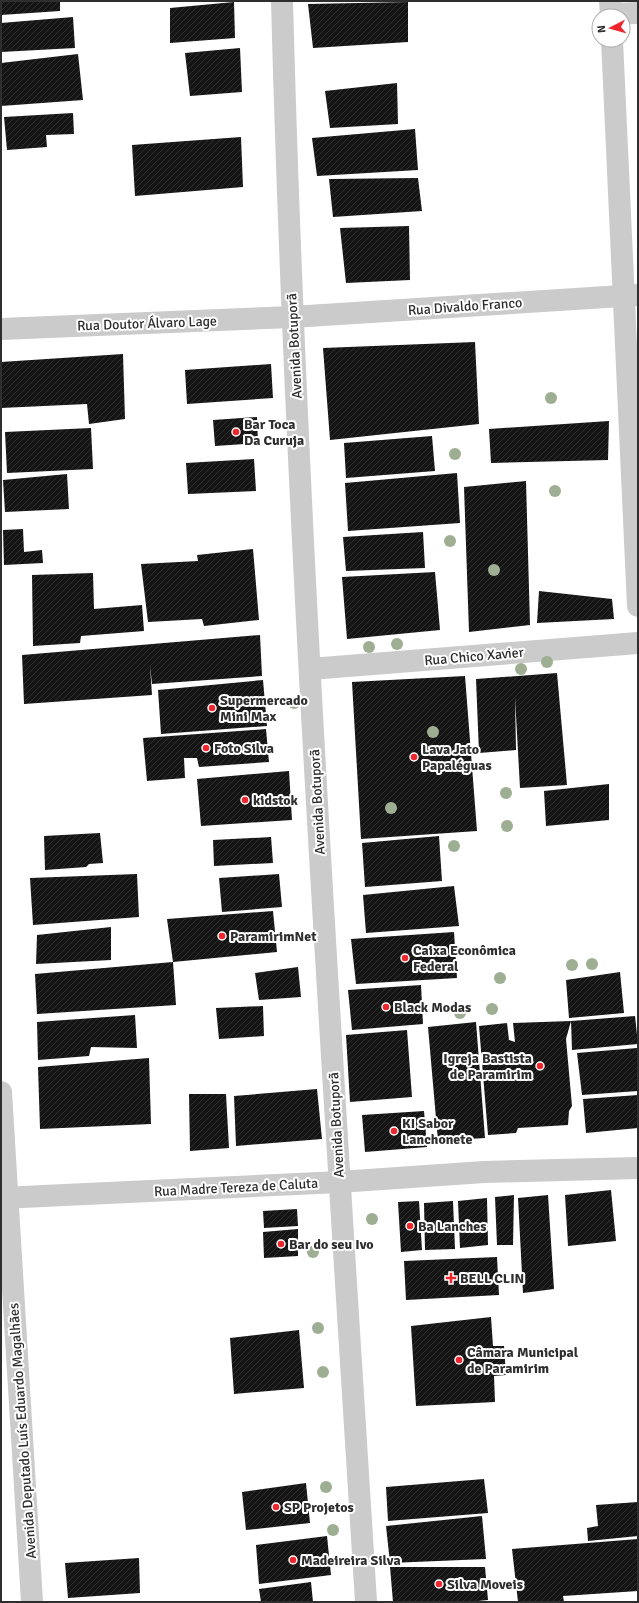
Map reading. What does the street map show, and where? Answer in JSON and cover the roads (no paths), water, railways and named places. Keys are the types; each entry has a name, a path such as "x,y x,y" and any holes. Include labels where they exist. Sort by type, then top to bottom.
{"street":[{"name":"Avenida Botuporã","path":"282,1 292,317 310,669 339,1182 366,1602"},
{"path":"613,48 631,296 638,606"},
{"name":"Rua Divaldo Franco","path":"292,317 631,296"},
{"name":"Rua Doutor Álvaro Lage","path":"1,329 292,317"},
{"name":"Rua Chico Xavier","path":"310,669 638,643"},
{"name":"Avenida Deputado Luís Eduardo Magalhães","path":"1,1092 4,1198 32,1602"},
{"name":"Rua Madre Tereza de Caluta","path":"4,1198 339,1182 484,1172 638,1168"}],"place":[{"name":"Bar Toca Da Curuja","path":"236,432"},
{"name":"Supermercado Mini Max","path":"212,708"},
{"name":"Foto Silva","path":"206,748"},
{"name":"Lava Jato Papaléguas","path":"414,757"},
{"name":"kidstok","path":"245,800"},
{"name":"ParamirimNet","path":"222,936"},
{"name":"Caixa Econômica Federal","path":"405,958"},
{"name":"Black Modas","path":"386,1007"},
{"name":"Igreja Bastista de Paramirim","path":"540,1066"},
{"name":"KI Sabor Lanchonete","path":"394,1131"},
{"name":"Ba Lanches","path":"410,1226"},
{"name":"Bar do seu Ivo","path":"281,1244"},
{"name":"BELL CLIN","path":"451,1278"},
{"name":"Câmara Municipal de Paramirim","path":"459,1360"},
{"name":"SP Projetos","path":"276,1507"},
{"name":"Madeireira Silva","path":"293,1560"},
{"name":"Silva Moveis","path":"439,1584"}]}
